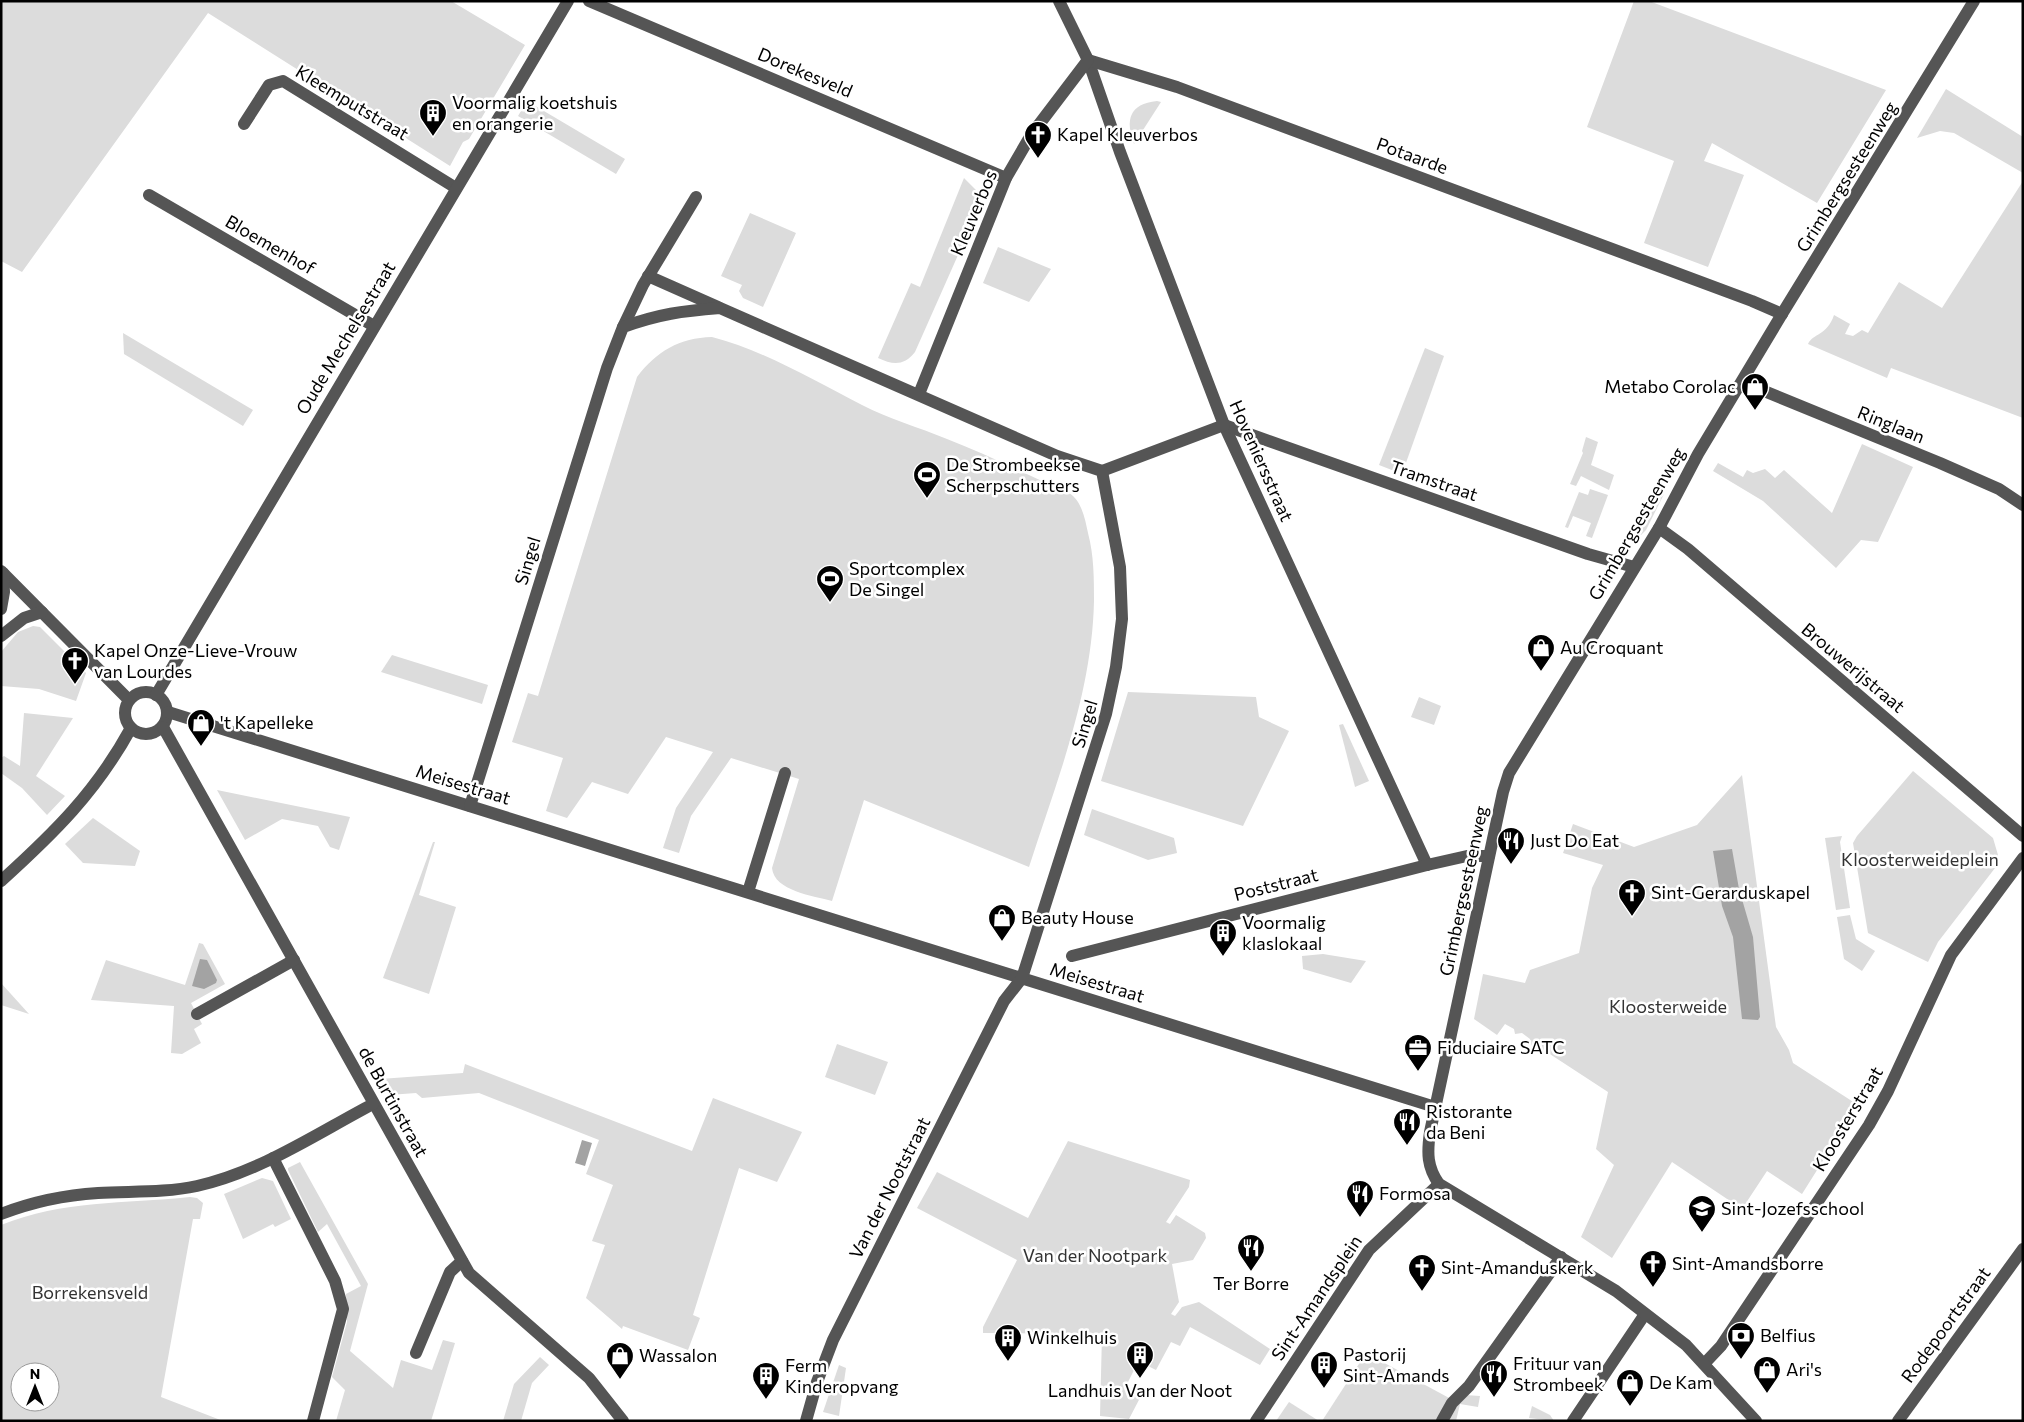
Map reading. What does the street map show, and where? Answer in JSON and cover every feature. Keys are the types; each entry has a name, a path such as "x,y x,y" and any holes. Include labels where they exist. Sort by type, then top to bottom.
{"street":[{"name":"Oude Mechelsestraat","path":"156,695 568,1"},
{"name":"Dorekesveld","path":"589,1 1006,178"},
{"path":"1059,1 1088,60"},
{"name":"Grimbergsesteenweg","path":"1435,1107 1503,792 1511,769 1659,528 1671,501 1698,454 1782,314 1974,1"},
{"name":"Kleuverbos","path":"919,394 1006,178 1031,135 1088,60"},
{"name":"Potaarde","path":"1088,60 1186,90 1752,300 1782,314"},
{"name":"Hoveniersstraat","path":"1088,60 1130,179 1224,425 1427,865"},
{"name":"Kleemputstraat","path":"244,124 270,85 284,81 456,188"},
{"name":"Bloemenhof","path":"149,195 374,326"},
{"name":"Singel","path":"470,806 607,368 623,327 648,276 696,197"},
{"path":"648,276 1057,456 1102,471 1224,425"},
{"path":"623,327 658,315 678,311 720,308"},
{"name":"Ringlaan","path":"1742,382 1940,463 1998,489 2023,505"},
{"name":"Tramstraat","path":"1224,425 1588,554 1634,567"},
{"name":"Singel","path":"1022,978 1106,714 1116,667 1122,619 1120,567 1102,471"},
{"name":"Brouwerijstraat","path":"1659,528 1688,548 2023,836"},
{"path":"2,572 130,700"},
{"path":"1,609 4,592 2,572"},
{"path":"1,636 24,618 42,612"},
{"path":"142,692 156,695 162,699 168,712 163,726 151,734 137,733 131,728 125,715 130,700 142,692"},
{"name":"Meisestraat","path":"168,712 1435,1107"},
{"name":"de Burtinstraat","path":"163,726 462,1262 472,1276 590,1378 623,1421"},
{"path":"1,881 74,812 101,777 131,728"},
{"path":"748,892 785,773"},
{"name":"Poststraat","path":"1072,956 1427,865 1467,856 1489,856"},
{"name":"Kloosterstraat","path":"1704,1364 1721,1346 1869,1125 1888,1091 1951,955 2023,858"},
{"path":"197,1014 294,960"},
{"name":"Van der Nootstraat","path":"806,1421 817,1382 833,1340 1004,1001 1022,978"},
{"path":"1,1214 44,1201 71,1196 161,1191 224,1179 273,1158 373,1104"},
{"path":"1435,1107 1428,1148 1428,1162 1439,1184 1616,1291 1686,1345 1756,1421"},
{"path":"273,1158 335,1282 342,1301 340,1324 313,1421"},
{"name":"Sint-Amandsplein","path":"1256,1421 1369,1250 1439,1184"},
{"name":"Rodepoortstraat","path":"1898,1421 2023,1249"},
{"path":"1442,1421 1452,1403 1469,1386 1561,1257"},
{"path":"416,1353 450,1272 462,1262"},
{"path":"1573,1421 1645,1314"}],"green space":[{"path":"1,1 451,1 525,45 469,139 463,142 450,166 208,13 22,272 1,261"},
{"path":"1634,1 1649,1 1886,90 1817,203 1712,143 1704,161 1744,175 1708,267 1644,243 1674,161 1587,127"},
{"path":"1946,89 2023,137 2023,173 1954,133 1940,131 1917,138"},
{"path":"527,101 625,159 616,174 518,116"},
{"path":"1157,101 1161,102 1134,144 1130,128 1132,115 1140,106"},
{"path":"964,178 976,190 978,210 915,352 907,360 898,363 878,358 911,283 920,287"},
{"path":"2023,181 2023,418 1891,368 1887,378 1808,344 1810,340 1828,327 1834,315 1850,324 1845,334 1853,336 1862,330 1868,333 1899,282 1942,308"},
{"path":"750,213 796,233 763,307 743,298 739,291 742,285 721,276"},
{"path":"998,247 1051,269 1029,302 983,283"},
{"path":"123,333 253,410 243,426 124,354"},
{"name":"Sportcomplex De Singel","path":"712,337 769,358 872,410 993,458 1069,493 1080,505 1086,522 1093,559 1094,601 1092,636 1087,670 1071,736 1029,867 864,800 832,901 796,891 780,882 774,876 772,868 799,779 731,758 691,816 679,853 663,848 676,808 713,752 666,737 628,794 592,782 567,818 546,811 563,758 512,742 528,693 538,696 637,377 661,353 679,343"},
{"path":"1425,348 1444,356 1402,474 1379,465"},
{"path":"1586,437 1598,442 1591,465 1614,475 1609,490 1581,476 1576,486 1570,484 1583,453"},
{"path":"1862,444 1913,467 1878,542 1861,540 1836,568 1763,501 1713,471 1718,463 1743,477 1747,470 1753,473 1765,469 1775,478 1784,470 1832,513"},
{"path":"1590,489 1608,495 1592,538 1586,536 1591,523 1573,516 1568,528 1565,527 1579,492 1588,495"},
{"path":"1656,490 1664,494 1646,530 1637,539 1635,538"},
{"path":"33,626 40,627 86,673 76,701 39,689 1,686 1,652 18,632"},
{"path":"392,655 488,685 482,704 381,672"},
{"path":"1128,692 1256,697 1259,717 1289,731 1243,826 1101,781"},
{"path":"1419,697 1441,706 1434,725 1411,717"},
{"path":"24,713 73,718 36,776 65,796 47,815 22,788 1,773 1,758 4,756 20,766"},
{"path":"1343,724 1369,781 1355,787 1339,725"},
{"name":"Kloosterweideplein","path":"1913,771 1993,838 1998,855 1995,868 1938,942 1928,962 1868,933 1853,843"},
{"name":"Kloosterweide","path":"1742,775 1776,1027 1789,1050 1793,1063 1858,1105 1802,1194 1767,1171 1742,1209 1672,1162 1612,1258 1581,1237 1614,1165 1596,1149 1608,1092 1536,1045 1531,1046 1530,1039 1522,1033 1515,1034 1514,1029 1505,1024 1497,1035 1474,1019 1483,974 1525,983 1530,970 1579,953 1592,888 1603,865 1563,853 1573,824 1634,847 1697,825"},
{"path":"217,790 350,817 339,850 330,847 318,826 282,819 245,840"},
{"path":"1092,809 1174,838 1177,853 1148,860 1084,835"},
{"path":"93,818 140,851 135,866 83,863 65,844"},
{"path":"1842,836 1840,842 1850,908 1836,910 1825,838"},
{"path":"433,842 435,842 419,895 456,907 429,994 383,978"},
{"path":"1850,915 1856,939 1875,951 1862,971 1844,959 1837,917"},
{"path":"199,943 203,944 225,984 191,1003 202,1024 194,1029 201,1043 182,1054 171,1053 174,1006 91,1000 106,960 185,985"},
{"path":"1323,954 1366,961 1351,983 1303,969 1302,956"},
{"path":"1,983 29,1014 1,1005"},
{"path":"837,1044 888,1062 875,1095 825,1077"},
{"path":"465,1064 692,1151 713,1098 802,1132 777,1182 739,1168 693,1315 700,1318 688,1350 623,1326 622,1329 586,1298 605,1245 592,1241 613,1185 586,1174 599,1140 479,1093 422,1098 416,1093 389,1095 380,1079 463,1073"},
{"name":"Van der Nootpark","path":"1068,1141 1190,1180 1189,1187 1166,1222 1170,1224 1176,1215 1205,1233 1206,1238 1193,1260 1172,1264 1179,1302 1171,1314 1175,1316 1182,1307 1199,1302 1270,1349 1260,1365 1190,1327 1180,1346 1171,1342 1156,1370 1146,1365 1148,1360 1139,1356 1125,1388 1141,1396 1129,1419 1100,1416 1102,1334 983,1333 983,1327 1017,1260 917,1208 937,1172 1028,1218"},
{"path":"300,1162 368,1284 350,1351 393,1388 401,1360 432,1370 443,1340 455,1343 431,1421 336,1421 345,1390 332,1377 347,1322 346,1294 361,1286 327,1224 318,1232 288,1170 288,1168"},
{"path":"262,1178 273,1181 291,1219 275,1227 273,1224 243,1239 224,1194"},
{"name":"Borrekensveld","path":"190,1197 197,1198 203,1203 200,1219 193,1219 161,1397 223,1421 1,1421 1,1225 47,1211 94,1204"},
{"path":"1366,1353 1451,1399 1436,1421 1322,1421"},
{"path":"540,1357 549,1365 532,1383 521,1421 503,1421 514,1384"},
{"path":"839,1365 846,1368 839,1416 823,1412"},
{"path":"1465,1395 1480,1396 1478,1407 1460,1404 1456,1421 1447,1421"},
{"path":"1289,1402 1319,1421 1276,1421"},
{"path":"1532,1406 1550,1415 1554,1421 1529,1418"}],"shaded area":[{"path":"1732,849 1739,889 1753,937 1760,1017 1758,1020 1742,1019 1733,937 1722,906 1713,851"},
{"path":"200,959 207,960 217,980 216,983 204,989 192,986"},
{"path":"582,1140 592,1143 585,1166 575,1163"}],"place":[{"name":"Voormalig koetshuis en orangerie","path":"433,137"},
{"name":"Kapel Kleuverbos","path":"1038,159"},
{"name":"Metabo Corolac","path":"1755,411"},
{"name":"De Strombeekse Scherpschutters","path":"927,499"},
{"name":"Sportcomplex De Singel","path":"830,603"},
{"name":"Au Croquant","path":"1541,672"},
{"name":"Kapel Onze-Lieve-Vrouw van Lourdes","path":"75,685"},
{"name":"'t Kapelleke","path":"201,747"},
{"name":"Just Do Eat","path":"1511,865"},
{"name":"Sint-Gerarduskapel","path":"1632,917"},
{"name":"Beauty House","path":"1002,942"},
{"name":"Voormalig klaslokaal","path":"1223,957"},
{"name":"Fiduciaire SATC","path":"1418,1072"},
{"name":"Ristorante da Beni","path":"1407,1146"},
{"name":"Formosa","path":"1360,1218"},
{"name":"Sint-Jozefsschool","path":"1702,1233"},
{"name":"Ter Borre","path":"1251,1272"},
{"name":"Sint-Amandsborre","path":"1653,1288"},
{"name":"Sint-Amanduskerk","path":"1422,1292"},
{"name":"Belfius","path":"1741,1360"},
{"name":"Winkelhuis","path":"1008,1362"},
{"name":"Landhuis Van der Noot","path":"1140,1379"},
{"name":"Wassalon","path":"620,1380"},
{"name":"Pastorij Sint-Amands","path":"1324,1389"},
{"name":"Ari's","path":"1767,1394"},
{"name":"Frituur van Strombeek","path":"1494,1398"},
{"name":"Ferm Kinderopvang","path":"766,1400"},
{"name":"De Kam","path":"1630,1407"}]}
